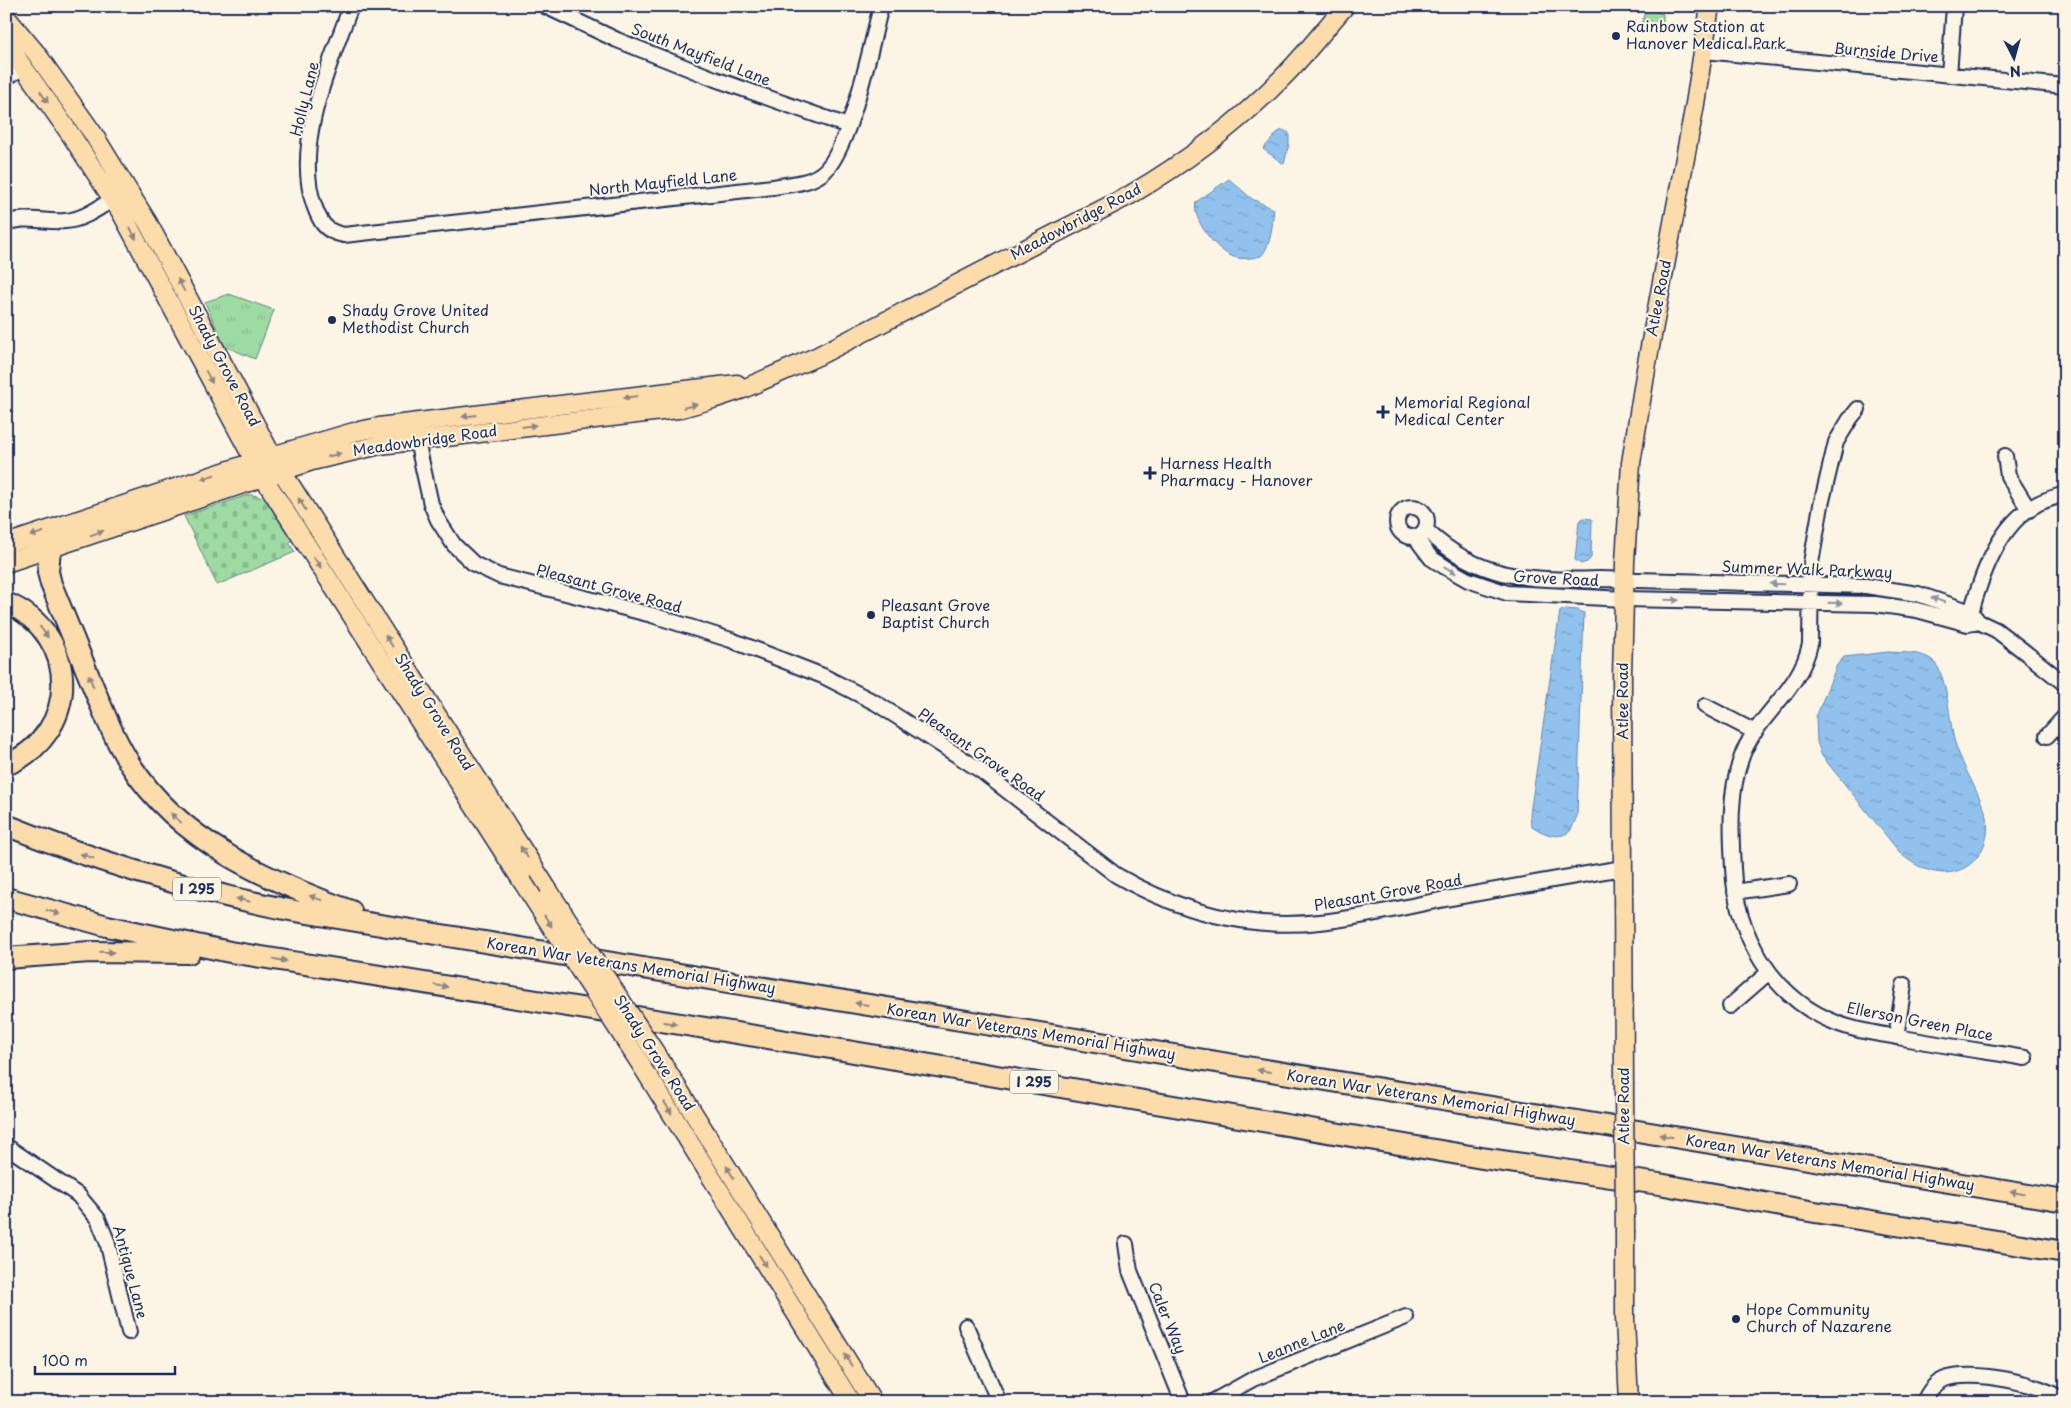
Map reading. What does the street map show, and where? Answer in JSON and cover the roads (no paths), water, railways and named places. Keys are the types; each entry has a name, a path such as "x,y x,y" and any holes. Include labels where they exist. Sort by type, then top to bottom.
{"highway":[{"path":"50,549 48,572 51,584 107,720 131,766 160,803 207,842 260,874 303,894 395,927"},
{"path":"6,603 24,612 44,630 58,656 62,678 60,706 50,729 34,749 6,765"},
{"name":"Korean War Veterans Memorial Highway","path":"6,825 95,859 200,890 295,911 2065,1201"},
{"name":"I 295","path":"6,898 107,926 243,954 843,1050 1482,1158 1659,1184 1815,1212 2065,1252"},
{"path":"6,958 90,952 243,954"}],"main road":[{"name":"Meadowbridge Road","path":"6,544 272,456 354,432 415,431 765,380 818,356 1130,194 1164,174 1210,143 1255,105 1290,69 1345,6"},
{"name":"Atlee Road","path":"1629,1402 1625,1319 1624,580 1631,463 1647,363 1704,51 1710,6"},
{"name":"Shady Grove Road","path":"6,17 36,53 72,102 128,190 281,472 550,893 664,1066 873,1402"},
{"name":"Shady Grove Road","path":"6,43 113,199 263,478 642,1066 851,1402"},
{"name":"Meadowbridge Road","path":"6,563 281,472 415,431"},
{"path":"739,1223 755,1213"}],"street":[{"name":"Holly Lane","path":"327,230 319,221 313,201 308,164 310,143 324,80 350,6"},
{"name":"South Mayfield Lane","path":"545,6 617,40 715,79 848,126"},
{"name":"North Mayfield Lane","path":"327,230 344,235 366,234 773,187 807,181 822,174 833,163 857,100 881,6"},
{"path":"1949,75 1954,6"},
{"name":"Burnside Drive","path":"1704,51 2065,86"},
{"path":"6,78 23,67"},
{"path":"6,223 22,219 73,220 128,190"},
{"name":"Ellerson Green Place","path":"1858,409 1840,433 1832,455 1812,554 1810,644 1802,669 1755,732 1742,755 1734,789 1731,833 1735,892 1742,923 1751,944 1769,972 1790,995 1821,1016 1856,1029 2024,1058"},
{"name":"Pleasant Grove Road","path":"415,431 431,504 438,520 454,545 474,564 499,576 652,616 731,640 824,676 889,711 975,767 1116,875 1137,888 1185,907 1208,914 1254,922 1284,924 1318,922 1392,911 1623,868"},
{"path":"2005,456 2008,476 2029,510"},
{"path":"1973,620 1979,585 1998,547 2009,530 2029,510 2038,504 2065,494"},
{"name":"Grove Road","path":"1624,580 1543,580 1499,572 1472,563 1420,534 1431,558 1456,574 1486,587 1507,593 1527,595 1624,599"},
{"name":"Summer Walk Parkway","path":"1624,580 1811,585 1892,589 1918,594 1996,630 2065,684"},
{"name":"Summer Walk Parkway","path":"1624,599 1811,602 1891,606 1973,620"},
{"path":"1705,706 1755,732"},
{"path":"2047,736 2065,716"},
{"path":"1735,892 1789,884"},
{"path":"1730,1006 1769,972"},
{"path":"1896,1037 1904,985"},
{"name":"Antique Lane","path":"6,1146 78,1195 98,1219 107,1241 129,1332"},
{"name":"Caler Way","path":"1126,1244 1130,1271 1183,1402"},
{"name":"Leanne Lane","path":"1212,1402 1253,1379 1406,1317"},
{"path":"966,1326 999,1402"},
{"path":"1924,1402 1931,1389 1938,1383 1954,1376 2006,1380 2030,1385 2050,1392 2065,1402"}],"water":[{"path":"1283,130 1289,133 1289,144 1284,164 1263,149 1278,132"},
{"path":"1229,179 1252,199 1274,209 1269,240 1261,256 1241,258 1227,254 1213,242 1197,217 1196,202"},
{"path":"1583,518 1592,519 1591,558 1581,564 1575,560 1579,521"},
{"path":"1566,609 1578,610 1584,613 1577,816 1570,831 1566,834 1555,836 1540,831 1531,825 1530,814 1560,611"},
{"path":"1888,652 1913,653 1925,656 1935,663 1943,679 1955,743 1986,815 1987,835 1981,852 1969,865 1953,872 1938,873 1925,869 1901,854 1822,756 1817,742 1816,717 1837,665 1844,657"}],"place":[{"name":"Rainbow Station at Hanover Medical Park","path":"1616,36"},
{"name":"Shady Grove United Methodist Church","path":"332,320"},
{"name":"Memorial Regional Medical Center","path":"1383,412"},
{"name":"Harness Health Pharmacy - Hanover","path":"1150,473"},
{"name":"Pleasant Grove Baptist Church","path":"871,615"},
{"name":"Hope Community Church of Nazarene","path":"1736,1319"}]}
